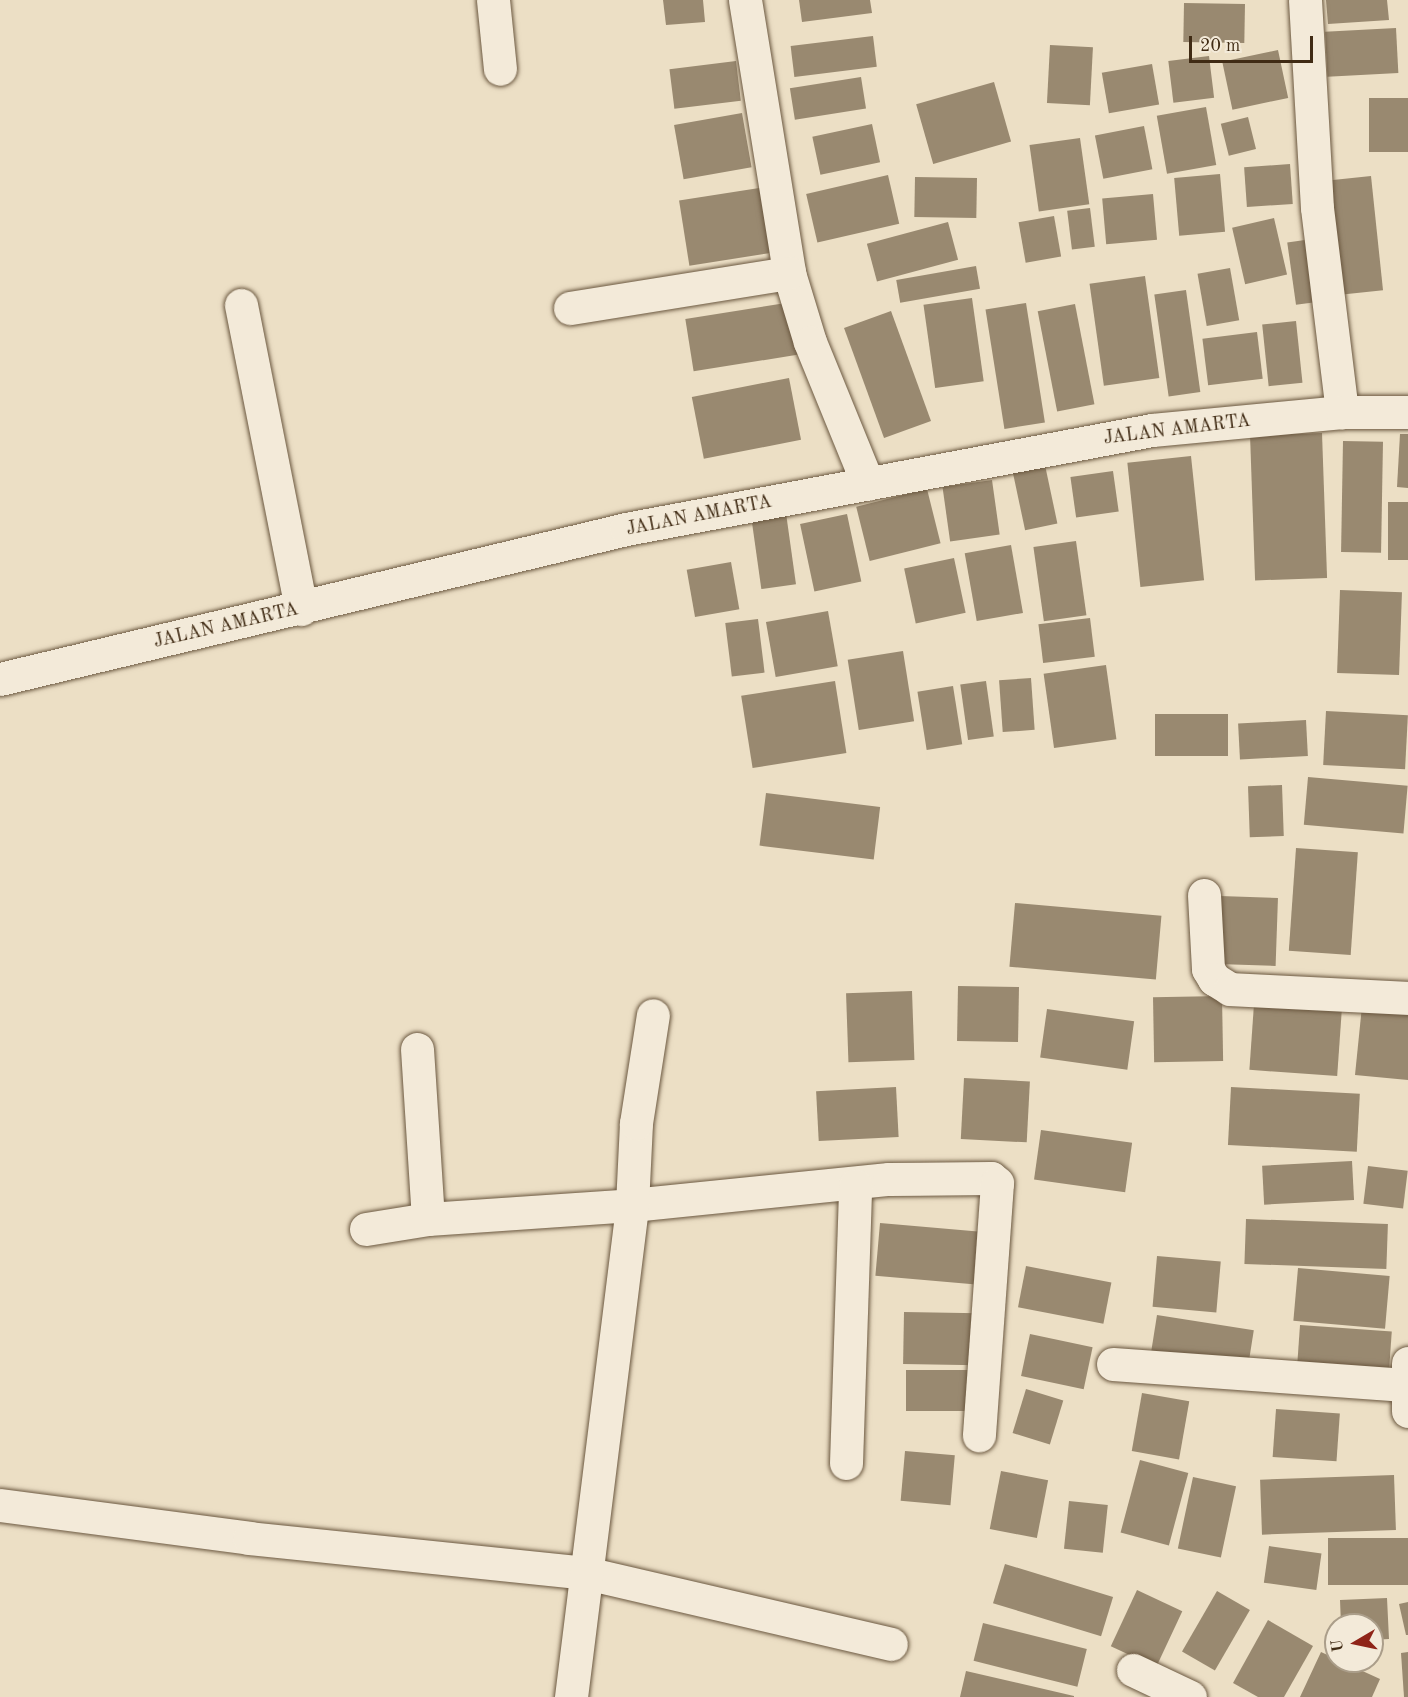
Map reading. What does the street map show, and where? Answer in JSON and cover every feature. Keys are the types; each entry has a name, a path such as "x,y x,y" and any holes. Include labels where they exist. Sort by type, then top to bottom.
{"street":[{"path":"493,0 500,69"},
{"path":"745,0 789,273 810,342 868,484"},
{"path":"1305,0 1317,208 1342,411"},
{"path":"570,308 789,273"},
{"path":"241,305 301,609"},
{"name":"JALAN AMARTA","path":"0,679 301,609 488,559 1152,430 1342,411 1408,412"},
{"path":"1204,895 1208,969 1214,979 1230,990 1408,998"},
{"path":"571,1697 632,1205 636,1123 653,1015"},
{"path":"417,1049 428,1219"},
{"path":"366,1229 428,1219 632,1205 855,1185 889,1179 991,1178 997,1183 979,1435"},
{"path":"846,1463 855,1185"},
{"path":"1113,1364 1407,1378"},
{"path":"0,1505 249,1538 586,1573 891,1644"},
{"path":"1133,1670 1190,1697"}],"building":[{"path":"663,0 703,0 705,22 666,25"},
{"path":"799,0 870,0 872,13 802,22"},
{"path":"1326,0 1387,0 1389,20 1328,24"},
{"path":"1184,3 1245,4 1244,43 1183,42"},
{"path":"1396,28 1398,73 1327,77 1325,32"},
{"path":"873,36 877,67 794,77 791,46"},
{"path":"1050,45 1093,47 1090,105 1047,103"},
{"path":"1278,50 1288,98 1232,110 1222,62"},
{"path":"1209,56 1214,98 1173,103 1168,61"},
{"path":"736,61 741,101 674,109 669,69"},
{"path":"1152,64 1159,104 1109,113 1102,73"},
{"path":"861,77 866,109 795,120 790,88"},
{"path":"994,82 1011,142 933,164 916,104"},
{"path":"1369,98 1408,98 1408,152 1369,152"},
{"path":"1206,107 1216,165 1167,174 1157,116"},
{"path":"742,113 752,167 684,179 674,125"},
{"path":"1248,117 1256,149 1229,156 1221,124"},
{"path":"872,124 880,162 820,175 812,137"},
{"path":"1144,126 1152,169 1103,179 1095,136"},
{"path":"1080,138 1089,204 1039,211 1029,145"},
{"path":"1290,164 1293,204 1247,207 1244,167"},
{"path":"1220,174 1225,232 1179,236 1174,178"},
{"path":"888,175 899,224 817,243 806,194"},
{"path":"1371,176 1383,290 1340,295 1328,180"},
{"path":"915,177 977,178 976,218 914,217"},
{"path":"765,187 775,252 689,266 679,201"},
{"path":"1153,194 1157,240 1106,244 1102,198"},
{"path":"1090,208 1095,247 1072,250 1067,211"},
{"path":"1054,216 1061,256 1026,263 1019,222"},
{"path":"1274,218 1287,275 1245,284 1232,228"},
{"path":"948,222 958,260 877,281 867,244"},
{"path":"1312,239 1321,301 1296,305 1287,242"},
{"path":"976,266 980,289 900,303 896,280"},
{"path":"1230,268 1239,320 1207,326 1198,274"},
{"path":"1145,276 1159,378 1104,386 1090,284"},
{"path":"1186,290 1200,392 1169,396 1154,294"},
{"path":"972,298 984,381 935,388 923,305"},
{"path":"792,302 800,354 694,371 685,319"},
{"path":"1026,303 1045,423 1004,429 986,309"},
{"path":"1075,304 1094,404 1057,411 1038,311"},
{"path":"891,311 931,421 884,438 844,328"},
{"path":"1296,321 1302,383 1269,386 1262,325"},
{"path":"1257,332 1263,379 1208,385 1202,339"},
{"path":"789,378 801,440 704,459 692,397"},
{"path":"1322,433 1327,578 1255,580 1250,436"},
{"path":"1400,434 1408,434 1408,488 1397,487"},
{"path":"1343,441 1383,442 1381,553 1341,552"},
{"path":"1042,451 1057,523 1025,530 1010,458"},
{"path":"1191,456 1204,580 1140,587 1127,463"},
{"path":"1113,471 1119,512 1076,518 1070,477"},
{"path":"992,480 1000,534 950,541 942,487"},
{"path":"927,489 941,543 870,561 856,507"},
{"path":"1388,502 1408,502 1408,560 1388,560"},
{"path":"785,506 796,584 761,589 750,511"},
{"path":"847,514 861,581 814,591 800,524"},
{"path":"1076,541 1086,615 1044,621 1033,547"},
{"path":"1011,545 1023,613 977,621 965,553"},
{"path":"954,558 966,613 916,623 904,569"},
{"path":"731,562 739,609 695,617 687,570"},
{"path":"1340,590 1402,592 1399,675 1337,673"},
{"path":"828,611 838,666 776,677 766,622"},
{"path":"1090,618 1095,657 1043,663 1038,624"},
{"path":"758,619 765,673 732,677 725,623"},
{"path":"903,651 914,721 859,730 848,660"},
{"path":"1106,665 1116,739 1054,748 1044,674"},
{"path":"1031,678 1035,730 1003,732 999,680"},
{"path":"835,681 846,753 753,768 741,696"},
{"path":"986,681 994,736 968,740 960,685"},
{"path":"953,686 962,744 927,750 917,692"},
{"path":"1326,711 1408,715 1405,769 1323,765"},
{"path":"1155,714 1228,714 1228,756 1155,756"},
{"path":"1306,720 1308,756 1240,760 1238,724"},
{"path":"1308,777 1408,786 1403,834 1304,825"},
{"path":"1282,785 1284,836 1250,837 1248,786"},
{"path":"766,793 880,807 874,860 760,846"},
{"path":"1296,848 1358,852 1351,955 1289,951"},
{"path":"1220,896 1278,898 1276,966 1218,964"},
{"path":"1015,903 1161,916 1156,980 1009,967"},
{"path":"958,986 1019,987 1018,1042 957,1041"},
{"path":"912,991 914,1060 848,1062 846,993"},
{"path":"1222,996 1223,1061 1154,1062 1153,997"},
{"path":"1254,1004 1342,1010 1337,1076 1249,1070"},
{"path":"1362,1006 1408,1011 1408,1080 1355,1075"},
{"path":"1047,1009 1134,1021 1127,1070 1040,1058"},
{"path":"964,1078 1030,1081 1027,1142 961,1139"},
{"path":"896,1087 899,1137 819,1141 816,1091"},
{"path":"1231,1087 1360,1094 1357,1152 1228,1145"},
{"path":"1041,1130 1132,1143 1125,1192 1034,1180"},
{"path":"1352,1161 1354,1200 1264,1205 1262,1166"},
{"path":"1368,1166 1408,1171 1403,1209 1363,1204"},
{"path":"1246,1219 1388,1224 1386,1269 1244,1264"},
{"path":"880,1223 981,1232 976,1285 875,1276"},
{"path":"1157,1256 1221,1262 1216,1312 1153,1307"},
{"path":"1026,1266 1111,1283 1103,1324 1018,1307"},
{"path":"1298,1268 1390,1276 1385,1329 1293,1321"},
{"path":"904,1312 978,1313 977,1365 903,1364"},
{"path":"1157,1315 1254,1330 1247,1371 1151,1355"},
{"path":"1300,1325 1392,1331 1389,1375 1297,1369"},
{"path":"1030,1334 1093,1347 1084,1389 1021,1376"},
{"path":"906,1370 974,1370 974,1411 906,1411"},
{"path":"1026,1389 1063,1400 1050,1444 1013,1433"},
{"path":"1142,1393 1189,1401 1179,1459 1132,1451"},
{"path":"1276,1409 1340,1413 1336,1461 1273,1457"},
{"path":"905,1451 955,1455 950,1505 901,1501"},
{"path":"1140,1460 1188,1473 1169,1545 1121,1532"},
{"path":"1001,1471 1048,1480 1037,1538 990,1529"},
{"path":"1394,1475 1396,1530 1262,1535 1260,1480"},
{"path":"1193,1477 1236,1486 1221,1558 1178,1548"},
{"path":"1069,1501 1108,1505 1103,1553 1064,1549"},
{"path":"1328,1538 1408,1538 1408,1585 1328,1585"},
{"path":"1269,1546 1321,1553 1316,1590 1264,1583"},
{"path":"1005,1564 1113,1597 1101,1636 993,1603"},
{"path":"1137,1590 1182,1611 1156,1667 1111,1646"},
{"path":"1217,1591 1250,1610 1215,1671 1182,1652"},
{"path":"1387,1598 1389,1639 1384,1639 1384,1613 1341,1613 1340,1600"},
{"path":"1408,1602 1408,1635 1406,1635 1399,1604"},
{"path":"1268,1620 1313,1646 1284,1697 1258,1697 1233,1683"},
{"path":"983,1623 1087,1649 1077,1687 974,1661"},
{"path":"1321,1652 1324,1653 1324,1673 1367,1673 1380,1679 1372,1697 1300,1697"},
{"path":"1408,1652 1408,1697 1404,1697 1401,1653"},
{"path":"966,1671 1074,1696 1074,1697 960,1697"}]}
